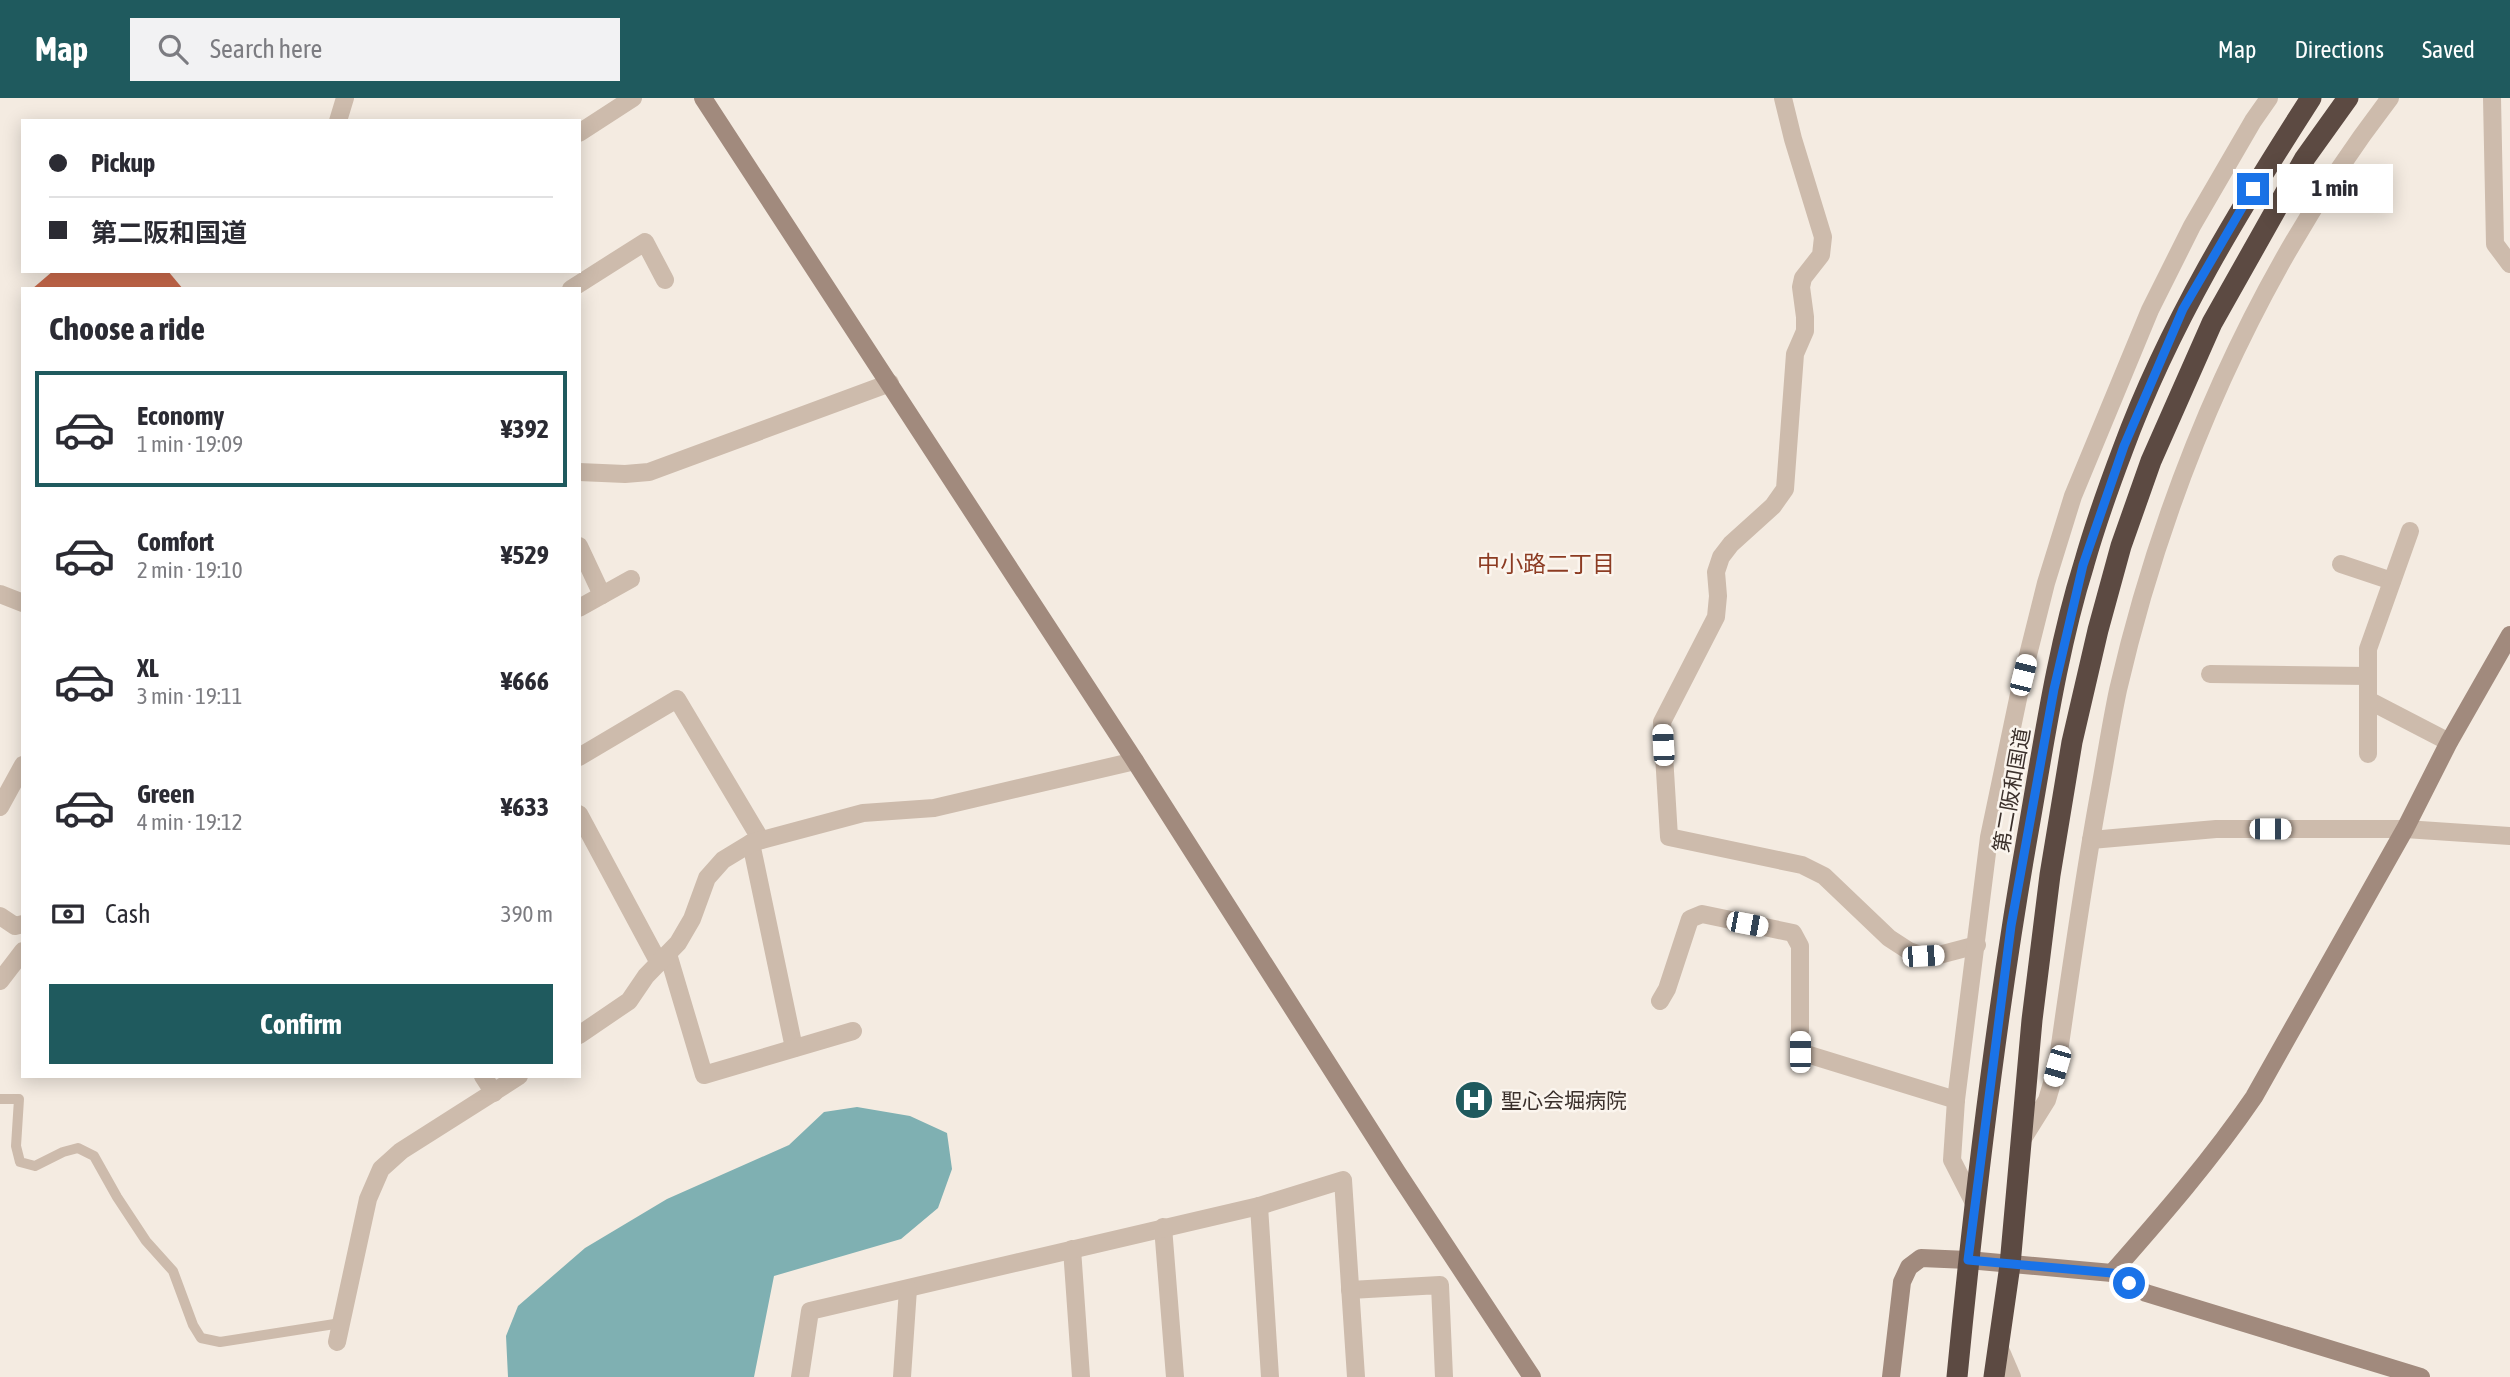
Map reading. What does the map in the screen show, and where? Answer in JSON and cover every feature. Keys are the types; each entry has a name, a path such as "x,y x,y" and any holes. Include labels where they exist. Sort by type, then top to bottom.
{"highway":[{"name":"第二阪和国道","path":"1957,1377 1968,1260 2011,926 2054,689 2083,565 2124,446 2183,309 2267,165 2311,98"},
{"path":"1994,1377 2010,1265 2032,1020 2050,875 2072,741 2121,546 2151,461 2212,323 2305,158 2348,98"}],"street":[{"path":"339,119 345,98"},
{"path":"581,132 633,98"},
{"path":"703,98 1532,1377"},
{"path":"1783,98 1823,237 1821,255 1803,278 1801,287 1805,331 1795,354 1786,489 1773,506 1731,544 1721,557 1716,572 1716,617 1662,722 1669,837 1802,864 1824,876 1889,938 1909,951 1923,956 1939,955 1977,945"},
{"path":"1975,1205 1952,1160 1956,1100 1989,837 2023,675 2046,583 2073,495 2156,298 2192,226 2269,98"},
{"path":"2021,1141 2047,1100 2057,1066 2091,839 2121,678 2164,524 2234,354 2274,277 2319,199 2390,98"},
{"path":"2493,98 2495,244 2510,264"},
{"path":"577,280 645,242 665,280"},
{"path":"581,472 649,472 890,383"},
{"path":"2368,754 2368,649 2410,531"},
{"path":"581,550 602,595"},
{"path":"2341,564 2392,581"},
{"path":"581,607 631,579"},
{"path":"0,594 21,602"},
{"path":"2112,1273 2188,1187 2254,1097 2405,830 2449,742 2510,635"},
{"path":"2210,674 2368,676"},
{"path":"581,756 677,699 756,842 794,1048"},
{"path":"2368,699 2449,742"},
{"path":"581,1034 629,1001 646,976 678,943 692,919 707,878 723,860 756,842 863,813 934,808 1135,761"},
{"path":"0,807 21,769"},
{"path":"581,817 663,958 704,1075 853,1031"},
{"path":"2091,839 2216,829 2405,830 2510,836"},
{"path":"1660,1000 1667,989 1690,919 1702,914 1793,933 1800,946 1800,1052 1956,1100"},
{"path":"0,981 21,954"},
{"path":"484,1078 494,1093"},
{"path":"337,1342 368,1199 381,1170 401,1151 516,1078"},
{"path":"800,1377 810,1311 1259,1206 1343,1180 1356,1377"},
{"path":"1259,1206 1270,1377"},
{"path":"1163,1227 1175,1377"},
{"path":"1072,1250 1081,1377"},
{"path":"1891,1377 1902,1282 1909,1267 1921,1258 2112,1273 2146,1293 2421,1377"},
{"path":"1350,1290 1440,1285 1444,1377"},
{"path":"902,1377 908,1289"},
{"path":"2000,1349 2012,1377"}],"lane":[{"path":"0,1099 19,1099 16,1146 20,1162 35,1166 63,1152 78,1148 94,1156 146,1241 173,1271 193,1325 201,1338 220,1342 341,1323"}],"water":[{"path":"857,1107 910,1116 947,1133 952,1169 938,1208 901,1239 774,1276 754,1377 508,1377 506,1336 518,1306 585,1248 667,1199 789,1145 824,1112"}],"building":[{"path":"51,273 170,273 181,287 34,287"}],"place":[{"name":"聖心会堀病院","path":"1474,1100"}],"district":[{"name":"中小路二丁目","path":"1546,564"}],"route":[{"path":"2129,1283 2112,1273 1968,1260 2011,926 2054,689 2083,565 2124,446 2183,309 2253,189"}]}
